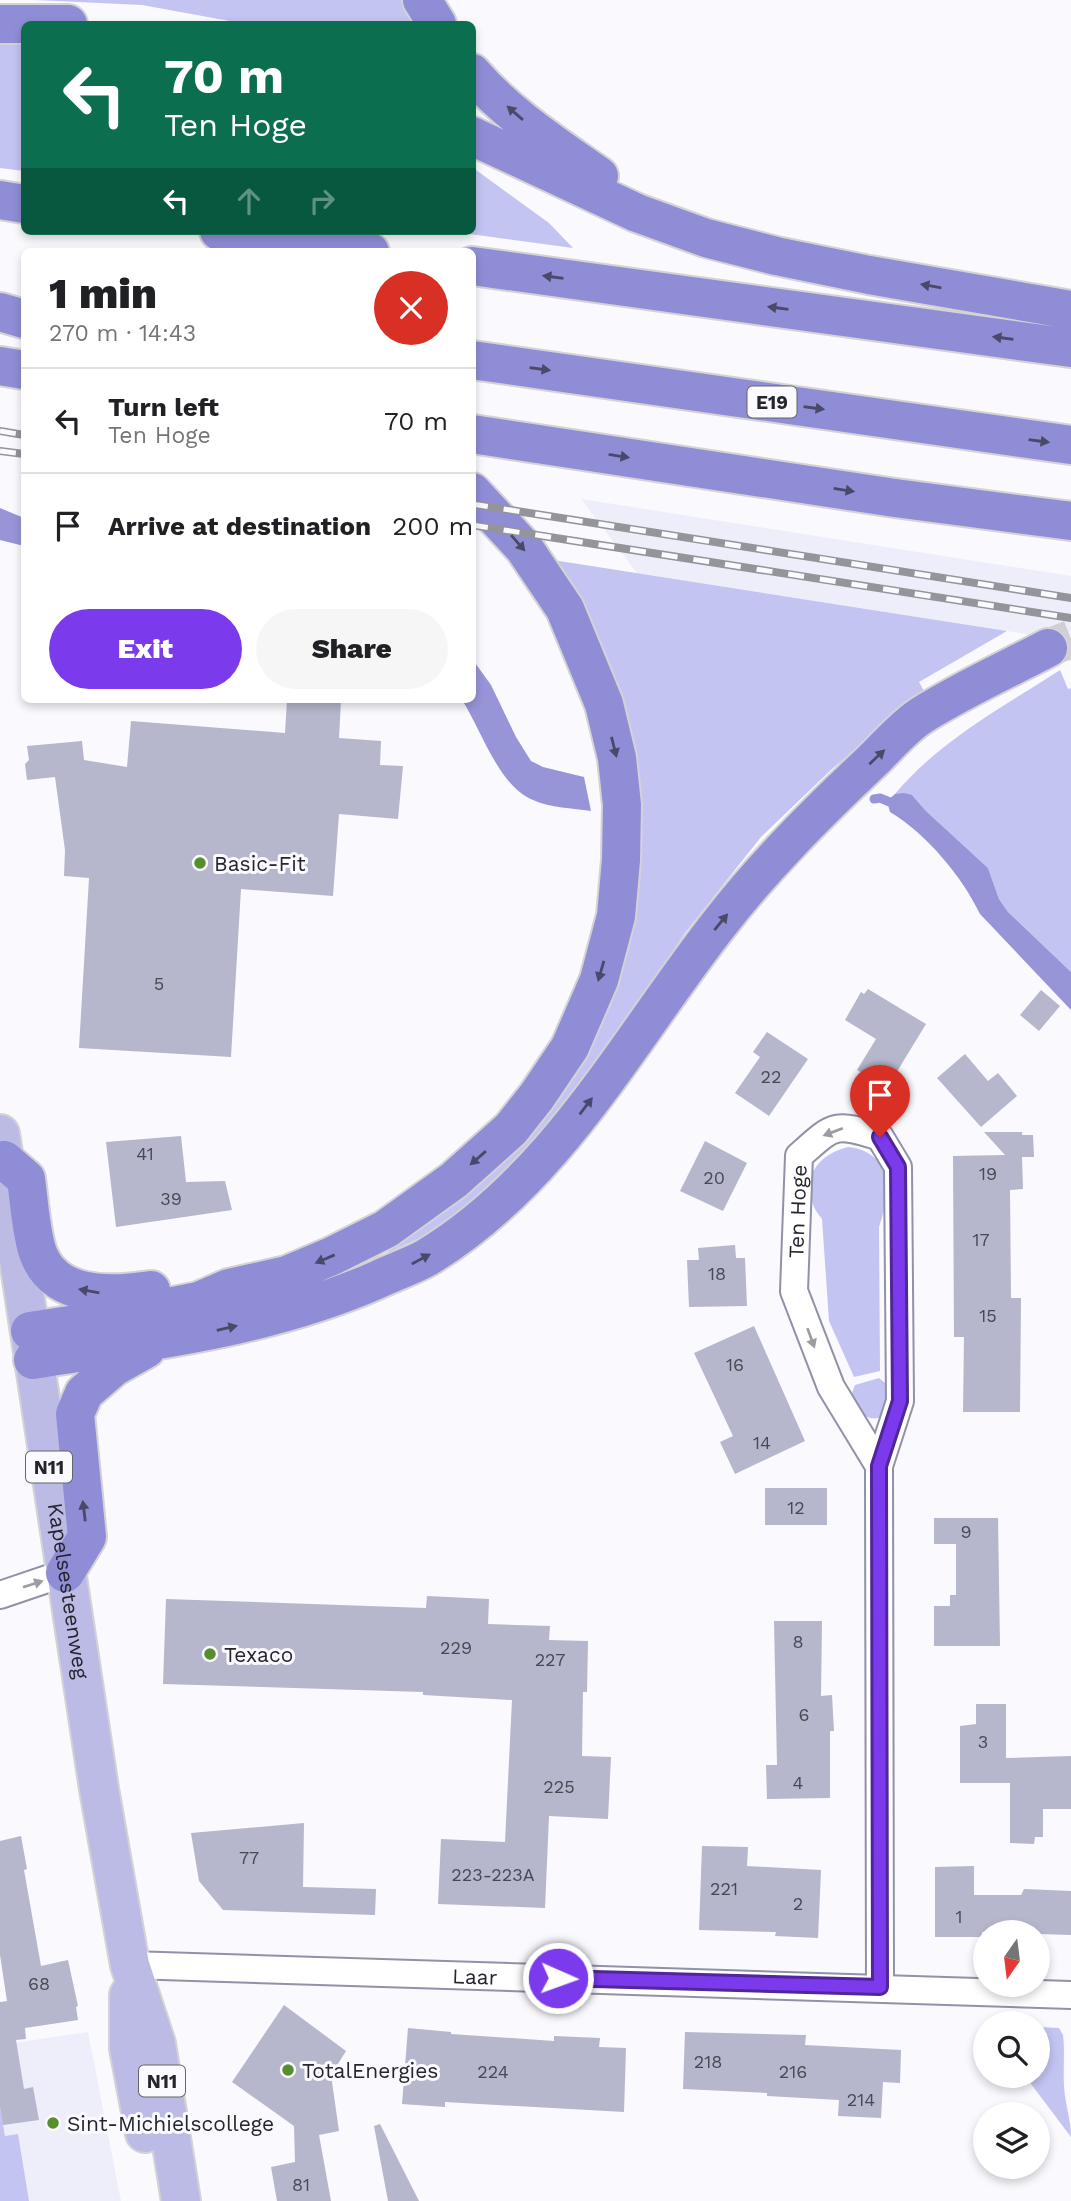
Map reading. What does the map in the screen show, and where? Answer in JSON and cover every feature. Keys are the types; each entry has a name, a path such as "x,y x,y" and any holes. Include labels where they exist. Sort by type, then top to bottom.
{"highway":[{"path":"422,0 435,21"},
{"path":"0,24 21,24"},
{"path":"476,78 520,118 601,177 708,230 776,256"},
{"path":"476,138 637,213 706,238 776,256 1071,310"},
{"path":"0,200 21,204"},
{"path":"248,235 341,248"},
{"path":"476,267 1071,348"},
{"path":"0,295 21,298"},
{"path":"0,312 21,318"},
{"name":"E19","path":"476,361 1071,445"},
{"path":"0,366 21,370"},
{"path":"476,436 895,498 1071,521"},
{"path":"31,1346 96,1321 199,1301 229,1288 287,1275 386,1229 454,1180 511,1129 570,1047 599,980 616,916 622,833 617,758 604,704 565,609 524,548 476,496"},
{"path":"31,1346 160,1341 224,1329 293,1311 359,1288 425,1258 487,1215 565,1134 633,1045 719,924 803,826 919,716 1048,648"},
{"path":"1,1145 26,1179 38,1252 49,1273 67,1286 90,1293 125,1294 198,1284 229,1288"},
{"path":"65,1573 87,1537 75,1414 84,1393 114,1367 160,1341"}],"main road":[{"name":"Kapelsesteenweg","path":"1,1145 65,1573 130,1965 156,2044 181,2201"},
{"name":"Kapelsesteenweg","path":"130,1965 129,2048 158,2201"}],"street":[{"name":"Ten Hoge","path":"879,1466 831,1387 794,1291 799,1156 828,1131 848,1126 880,1137 898,1167 900,1401 879,1466 880,1987"},
{"path":"0,1595 65,1573"},
{"name":"Laar","path":"130,1965 1071,1995"}],"shaded area":[{"path":"35,0 409,0 421,21 230,21 142,5"},
{"path":"21,38 21,171 0,168 0,39"},
{"path":"476,170 549,223 573,248 476,235"},
{"path":"581,499 1071,576 1071,641 637,573"},
{"path":"0,508 21,517 21,545 0,540"},
{"path":"553,560 1007,631 919,682 928,698 876,732 832,769 761,837 685,933 576,1096 530,1153 462,1210 424,1236 385,1254 491,1174 522,1144 561,1093 592,1039 616,981 632,920 639,859 639,796 630,734 613,672 601,643"},
{"path":"476,664 491,685 531,761 543,767 584,777 591,811 540,803 521,793 510,783 492,756 464,703 476,703"},
{"path":"1060,670 1068,689 1071,688 1071,972 1008,912 999,899 988,868 912,795 895,794 931,757 952,741"},
{"path":"895,794 912,795 988,868 999,899 1008,912 1071,972 1071,1010 980,914 954,871 942,857 917,832 890,812 887,801"},
{"path":"848,1147 863,1150 874,1157 885,1176 886,1188 886,1201 879,1227 880,1371 854,1377 829,1321 822,1219 814,1208 809,1185 817,1166 825,1158"},
{"path":"879,1378 890,1387 884,1416 867,1417 851,1396 855,1385"},
{"path":"1050,2028 1059,2028 1063,2035 1064,2086 1071,2137 1050,2109 1050,2102 1045,2102 1034,2088 1050,2088"},
{"name":"Sint-Michielscollege","path":"88,2032 121,2201 0,2201 0,2045"},
{"path":"0,2107 5,2136 18,2134 29,2201 0,2201"}],"building":[{"path":"287,703 341,703 339,738 381,741 380,765 403,766 398,819 339,814 333,896 241,889 231,1057 79,1048 89,878 64,876 65,850 55,777 27,780 27,746 82,741 84,760 127,767 131,721 285,733"},
{"path":"868,989 926,1024 887,1088 857,1070 876,1039 845,1020 861,992 864,994"},
{"path":"1041,990 1060,1006 1039,1031 1020,1015"},
{"path":"767,1032 808,1059 769,1116 735,1093 760,1057 753,1052"},
{"path":"965,1054 988,1081 998,1073 1017,1096 981,1127 937,1078"},
{"path":"984,1132 1022,1132 1022,1135 1033,1135 1034,1157 1022,1157 1023,1189 1010,1190 1011,1298 1021,1298 1020,1412 963,1412 964,1337 954,1337 953,1156 1005,1155"},
{"path":"181,1136 186,1182 225,1181 232,1210 116,1227 106,1142"},
{"path":"705,1141 747,1163 723,1211 680,1191"},
{"path":"735,1245 736,1258 745,1258 747,1306 689,1307 687,1260 699,1260 698,1248"},
{"path":"754,1326 805,1441 735,1474 720,1442 733,1436 694,1353"},
{"path":"765,1488 827,1488 827,1525 765,1525"},
{"path":"934,1518 998,1518 1000,1646 934,1646 934,1606 950,1606 950,1595 956,1595 956,1544 934,1544"},
{"path":"427,1596 489,1599 488,1624 550,1626 549,1640 588,1641 587,1692 583,1692 582,1756 611,1757 608,1819 549,1816 545,1908 438,1904 441,1839 505,1842 512,1700 423,1695 423,1692 163,1684 166,1599 426,1608"},
{"path":"774,1621 822,1621 821,1696 832,1695 834,1731 830,1731 830,1798 767,1799 766,1765 777,1765"},
{"path":"976,1704 1006,1704 1006,1758 1071,1756 1071,1809 1043,1809 1043,1837 1035,1837 1034,1844 1010,1843 1010,1783 960,1783 960,1726 976,1724"},
{"path":"304,1823 303,1887 376,1889 375,1915 223,1910 199,1881 191,1833"},
{"path":"21,1836 27,1869 24,1870 41,1966 68,1960 78,2006 78,2020 25,2028 26,2039 16,2040 24,2089 33,2087 39,2120 3,2125 0,2107 0,2002 7,2001 0,1955 0,1841"},
{"path":"702,1846 748,1847 747,1866 821,1870 818,1938 775,1936 776,1932 699,1930"},
{"path":"974,1866 974,1895 1021,1895 1024,1889 1071,1891 1071,1935 1050,1934 1050,1920 973,1920 973,1937 935,1937 935,1867"},
{"path":"284,2005 346,2051 331,2075 339,2131 319,2135 331,2201 277,2201 271,2167 295,2162 294,2126 232,2082"},
{"path":"408,2028 451,2034 554,2041 554,2036 600,2038 599,2047 626,2048 624,2112 445,2102 445,2107 402,2104"},
{"path":"685,2032 806,2035 805,2045 901,2050 900,2083 883,2082 881,2118 838,2116 839,2100 683,2089"},
{"path":"380,2124 419,2201 388,2201 374,2126"}],"waterway":[{"path":"874,799 880,798 897,805"}],"tunnel":[{"path":"1048,648 1071,639"}],"railway":[{"path":"0,431 21,434"},
{"path":"0,451 21,454"},
{"path":"476,505 1071,598"},
{"path":"476,526 1071,618"}],"place":[{"name":"Basic-Fit","path":"200,863"},
{"name":"Texaco","path":"210,1654"},
{"name":"TotalEnergies","path":"288,2070"},
{"name":"Sint-Michielscollege","path":"53,2123"}],"route":[{"path":"558,1978 880,1987 879,1466 900,1401 898,1167 880,1137"}]}
